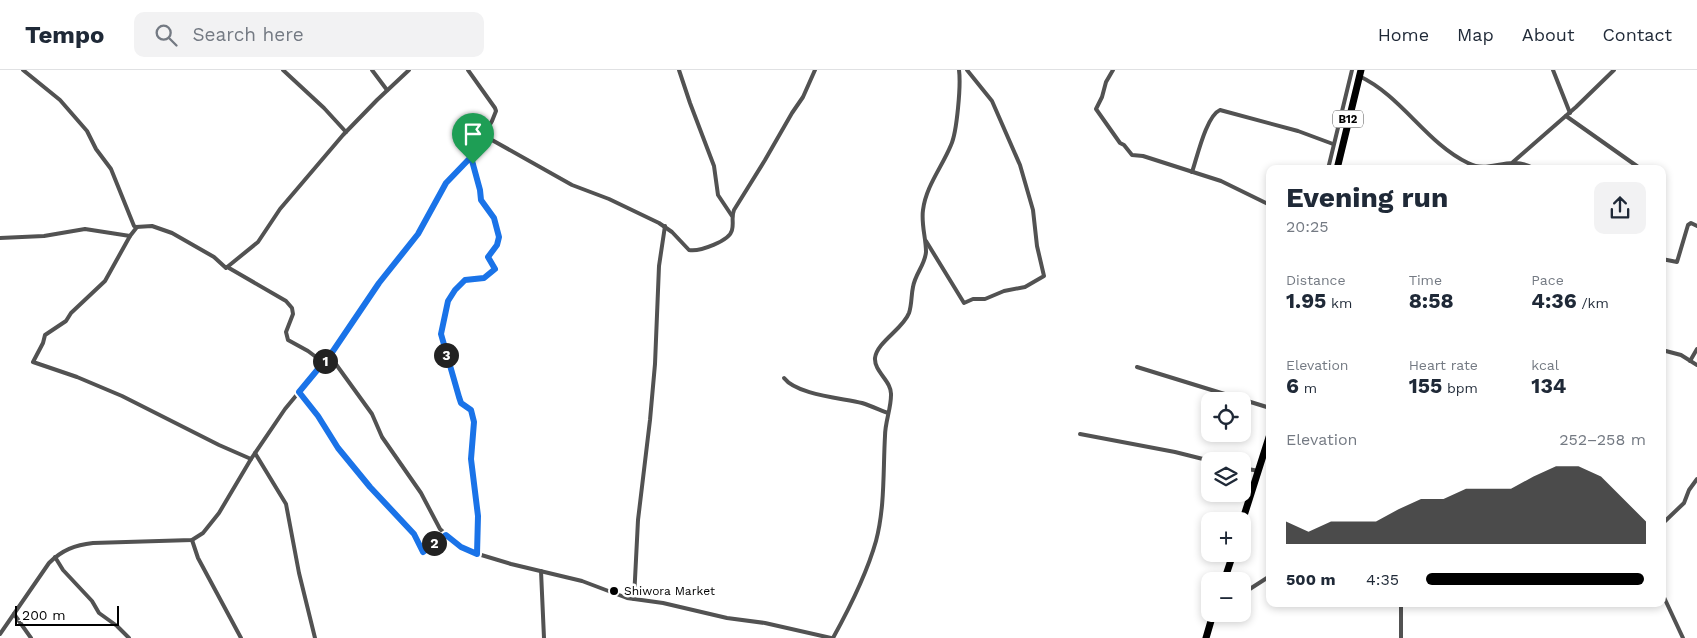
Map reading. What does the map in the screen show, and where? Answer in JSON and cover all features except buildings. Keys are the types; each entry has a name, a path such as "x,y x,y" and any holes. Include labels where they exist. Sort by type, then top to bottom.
{"highway":[{"name":"B12","path":"1338,165 1360,73"},
{"path":"1245,512 1266,446"},
{"path":"1206,638 1211,622"}],"street":[{"path":"23,70 60,100 87,131 96,149 109,164 133,224 137,227 152,226 172,233 214,257 224,268 229,268 288,303 293,312 286,332 288,340 324,363"},
{"path":"283,70 324,108 346,132"},
{"path":"372,70 387,90"},
{"path":"229,268 260,239 280,209 346,132 409,70"},
{"path":"0,634 55,557 66,550 81,544 192,540 203,533 219,513 255,453 299,392 330,356 379,283 424,225 446,183 471,157 495,115 496,109 468,70"},
{"path":"679,70 713,163 718,195 732,216"},
{"path":"483,135 572,185 609,199 665,226 692,251 708,247 727,238 732,230 732,216 784,125 803,97 815,70"},
{"path":"330,356 372,414 382,437 416,485 437,524 446,535 461,547 477,554 582,581 634,599 662,603 727,618 765,623 832,638 845,616 876,542 882,506 885,434 891,391 877,366 876,356 908,315 911,306 914,284 925,257 922,220 923,207 933,179 954,137 959,94 958,70"},
{"path":"925,240 964,303 973,299 985,299 1025,287 1044,276 1037,246 1033,210 1020,166 992,101 967,70"},
{"path":"1113,70 1106,82 1096,109 1115,138 1135,156 1225,183 1266,203"},
{"path":"1329,165 1352,70"},
{"path":"1553,70 1568,114 1636,165"},
{"path":"1512,162 1568,114 1614,70"},
{"path":"1360,73 1382,90 1436,140 1464,161 1475,165"},
{"path":"1342,106 1351,108"},
{"path":"1192,172 1214,114 1222,110 1298,131 1333,144"},
{"path":"471,157 481,200 494,218 498,232 499,242 488,257 495,269 484,278 466,280 455,290 448,301 441,333 461,403 470,410 473,416 474,429 471,459 478,516 477,554"},
{"path":"1493,165 1512,162 1521,162 1527,165"},
{"path":"1666,260 1678,262 1686,228 1690,223 1697,226"},
{"path":"634,599 638,520 655,364 659,266 665,226"},
{"path":"137,227 105,281 66,321 45,335 33,362 77,377 122,396 251,459"},
{"path":"0,238 44,236 85,229 130,236"},
{"path":"1690,361 1697,349"},
{"path":"1666,351 1673,352 1697,365"},
{"path":"1137,367 1266,407"},
{"path":"784,378 789,384 804,390 862,403 888,413"},
{"path":"299,392 318,416 338,448 370,487 414,534 423,552 446,535"},
{"path":"1080,434 1201,459"},
{"path":"255,453 286,505 316,638"},
{"path":"1251,470 1258,471"},
{"path":"1666,520 1684,503 1689,490 1697,478"},
{"path":"192,540 202,565 241,638"},
{"path":"55,557 63,570 92,602 99,613 117,626 129,638"},
{"path":"541,571 544,638"},
{"path":"1251,588 1266,579"},
{"path":"1666,602 1683,638"},
{"path":"1401,607 1401,638"},
{"path":"14,614 31,638"}],"place":[{"name":"Shiwora Market","path":"614,591"}],"route":[{"path":"471,157 473,164 481,200 494,218 500,239 494,251 488,257 495,269 484,278 466,280 455,290 448,301 441,335 461,403 472,412 473,416 474,437 471,459 478,516 477,554 461,547 446,535 423,552 414,534 399,520 338,448 318,416 299,392 333,351 379,283 418,234 428,219 446,183 471,157"}]}
